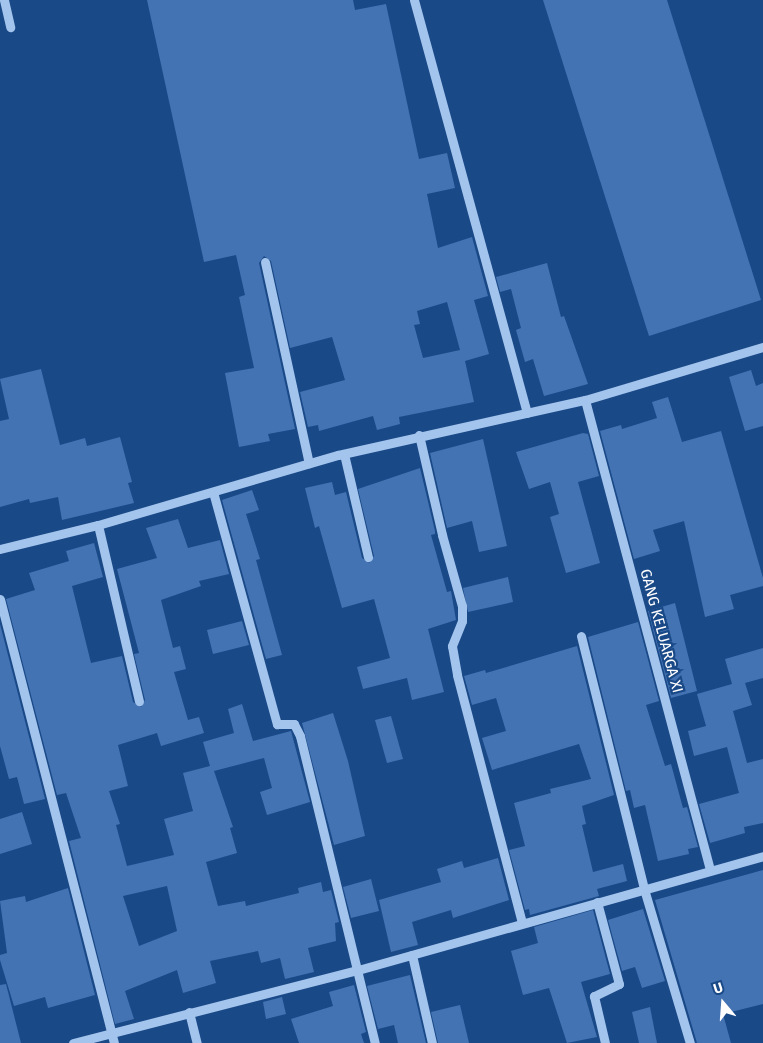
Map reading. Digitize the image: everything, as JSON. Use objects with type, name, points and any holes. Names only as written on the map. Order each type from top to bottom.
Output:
[{"type":"street","points":[[4,0],[10,27]]},
{"type":"street","points":[[414,0],[526,412]]},
{"type":"street","points":[[265,262],[309,463]]},
{"type":"street","points":[[0,549],[98,525],[344,454],[585,400],[763,347]]},
{"type":"street","name":"GANG KELUARGA XI","points":[[585,400],[710,869]]},
{"type":"street","points":[[419,436],[442,535],[462,606],[462,621],[452,646],[457,675],[522,923]]},
{"type":"street","points":[[344,454],[368,557]]},
{"type":"street","points":[[213,492],[277,723],[294,724],[300,736],[375,1043]]},
{"type":"street","points":[[98,525],[139,701]]},
{"type":"street","points":[[0,599],[114,1043]]},
{"type":"street","points":[[581,636],[644,890],[690,1043]]},
{"type":"street","points":[[73,1043],[111,1031],[358,970],[644,890],[710,869],[763,856]]},
{"type":"street","points":[[597,902],[619,984],[594,996],[602,1042]]},
{"type":"street","points":[[412,955],[432,1043]]},
{"type":"street","points":[[189,1012],[197,1043]]},
{"type":"building","points":[[147,0],[353,0],[355,10],[386,4],[419,159],[447,153],[455,188],[427,194],[438,248],[472,237],[488,296],[474,300],[489,354],[465,361],[474,402],[399,417],[400,424],[377,430],[373,416],[319,431],[318,425],[308,427],[300,392],[345,380],[332,337],[290,348],[271,261],[264,256],[259,263],[295,429],[268,434],[270,441],[239,447],[225,373],[254,368],[239,297],[245,295],[236,255],[204,262]],"holes":[[[447,302],[460,350],[423,358],[414,325],[420,324],[417,311]]]},
{"type":"building","points":[[543,0],[667,0],[761,300],[649,336]]},
{"type":"building","points":[[547,263],[561,317],[564,316],[588,384],[544,396],[533,359],[525,362],[516,330],[521,328],[511,289],[500,292],[496,277]]},
{"type":"building","points":[[41,369],[60,445],[85,438],[87,446],[120,437],[132,482],[128,483],[134,503],[62,520],[58,497],[30,503],[29,499],[0,507],[0,421],[9,419],[0,379]]},
{"type":"building","points":[[751,370],[756,386],[763,383],[763,426],[745,431],[729,377]]},
{"type":"building","points":[[668,397],[682,442],[721,431],[763,578],[763,586],[730,595],[734,609],[705,617],[684,521],[653,530],[660,551],[634,559],[600,431],[621,425],[622,429],[657,418],[652,402]]},
{"type":"building","points":[[583,433],[588,434],[599,476],[578,482],[600,563],[566,573],[550,517],[559,514],[550,482],[529,489],[516,452]]},
{"type":"building","points":[[483,439],[507,546],[479,552],[472,521],[447,528],[430,453]]},
{"type":"building","points":[[420,468],[435,531],[435,534],[431,535],[447,592],[451,591],[456,620],[428,629],[444,692],[412,700],[407,678],[363,689],[357,667],[390,658],[374,599],[342,608],[319,526],[315,528],[305,488],[332,482],[335,495],[346,492],[362,558],[369,563],[374,556],[358,489]]},
{"type":"building","points":[[252,490],[259,510],[246,514],[260,559],[256,560],[282,655],[266,659],[222,500]]},
{"type":"building","points":[[178,519],[188,548],[220,540],[229,574],[199,581],[201,586],[161,600],[173,648],[180,646],[186,669],[174,672],[188,720],[199,717],[204,733],[161,746],[157,733],[118,745],[128,786],[109,791],[120,824],[116,825],[127,866],[174,855],[164,819],[193,811],[183,773],[210,766],[203,742],[234,733],[228,709],[242,704],[253,741],[291,731],[310,802],[267,815],[260,792],[272,788],[264,758],[214,771],[233,827],[230,828],[237,853],[206,862],[218,906],[245,901],[246,906],[299,893],[298,888],[321,882],[323,892],[331,890],[339,922],[335,923],[336,941],[308,948],[314,972],[285,979],[280,958],[261,963],[258,951],[210,961],[216,983],[183,993],[177,970],[125,991],[134,1019],[115,1024],[69,841],[81,838],[66,793],[57,795],[6,599],[35,590],[29,573],[69,561],[66,551],[94,543],[103,577],[72,586],[91,663],[122,656],[133,702],[141,707],[145,700],[134,654],[139,653],[117,569],[157,558],[146,528]],"holes":[[[167,886],[177,931],[139,946],[123,896]]]},
{"type":"building","points":[[508,577],[513,602],[468,612],[463,588]]},
{"type":"building","points":[[675,603],[697,691],[671,698],[648,611]]},
{"type":"building","points":[[242,621],[249,645],[213,654],[207,630]]},
{"type":"building","points":[[638,622],[659,701],[646,705],[665,766],[671,764],[683,808],[687,807],[698,847],[688,849],[689,854],[658,861],[645,805],[634,808],[630,790],[626,791],[588,637]]},
{"type":"building","points":[[0,624],[45,799],[24,804],[17,777],[9,779],[0,746]]},
{"type":"building","points":[[577,646],[614,795],[582,806],[586,824],[582,825],[593,872],[623,864],[627,881],[597,889],[599,896],[530,915],[529,909],[525,910],[509,850],[525,846],[514,803],[551,793],[550,789],[591,779],[579,744],[492,770],[482,738],[506,731],[496,698],[472,705],[464,676],[485,670],[486,673]]},
{"type":"building","points":[[763,648],[763,678],[745,683],[752,705],[733,711],[747,763],[763,759],[763,823],[744,827],[745,833],[710,843],[699,804],[739,793],[727,747],[694,756],[688,731],[706,726],[697,694],[732,684],[725,659]]},
{"type":"building","points":[[333,713],[348,761],[365,836],[334,845],[302,723]]},
{"type":"building","points":[[391,716],[403,759],[387,763],[375,720]]},
{"type":"building","points":[[22,812],[32,844],[0,854],[0,819]]},
{"type":"building","points":[[498,858],[509,900],[453,918],[451,910],[412,922],[418,945],[391,952],[379,900],[441,882],[437,869],[462,861],[464,868]]},
{"type":"building","points":[[763,870],[763,1004],[723,1014],[731,1043],[697,1043],[655,900]]},
{"type":"building","points":[[371,879],[379,911],[351,918],[343,887]]},
{"type":"building","points":[[68,888],[95,995],[48,1008],[45,997],[14,1006],[0,960],[0,955],[7,953],[0,901],[25,896],[26,902]]},
{"type":"building","points":[[643,909],[665,981],[642,988],[635,967],[622,971],[608,920]]},
{"type":"building","points":[[593,910],[610,974],[581,982],[597,1037],[567,1043],[549,988],[523,995],[511,951],[538,943],[534,927]]},
{"type":"building","points":[[410,975],[426,1043],[398,1043],[394,1025],[378,1029],[367,986]]},
{"type":"building","points":[[6,984],[21,1043],[0,1043],[0,985]]},
{"type":"building","points":[[354,985],[366,1032],[361,1034],[364,1043],[299,1043],[291,1019],[333,1006],[329,992]]},
{"type":"building","points":[[282,997],[286,1014],[266,1019],[263,1002]]},
{"type":"building","points":[[460,1005],[469,1043],[438,1043],[431,1012]]},
{"type":"building","points":[[650,1007],[657,1043],[639,1043],[632,1012]]}]
